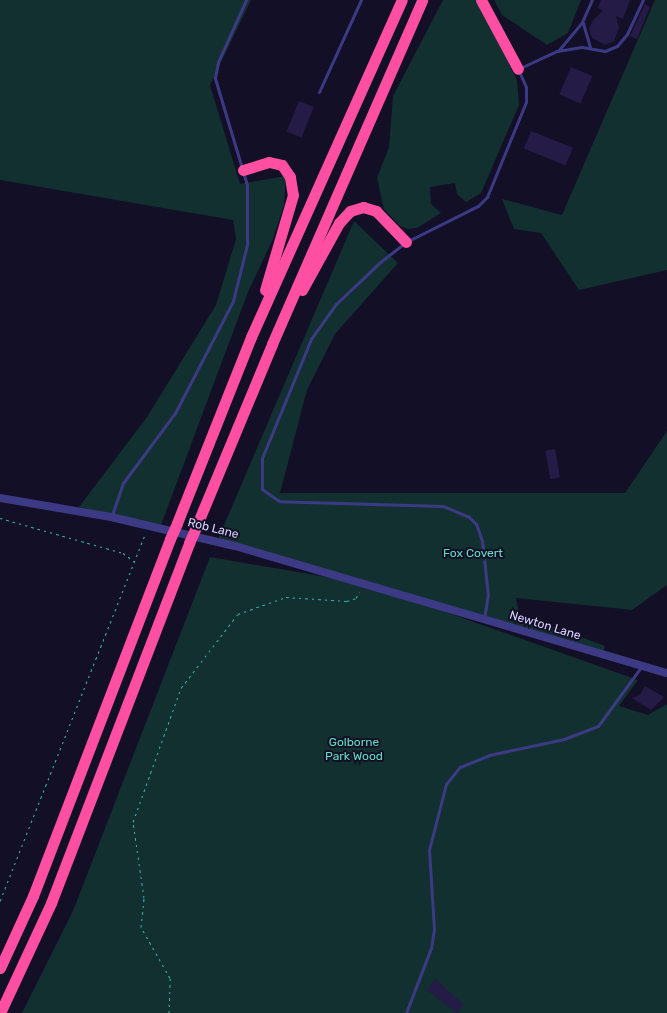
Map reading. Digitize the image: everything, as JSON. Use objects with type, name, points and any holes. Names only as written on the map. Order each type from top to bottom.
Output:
[{"type":"highway","points":[[0,968],[33,896],[170,539],[251,337],[402,0]]},
{"type":"highway","points":[[0,1013],[50,903],[189,543],[272,344],[422,0]]},
{"type":"highway","points":[[481,0],[518,69]]},
{"type":"highway","points":[[243,170],[269,162],[282,165],[290,177],[293,195],[251,337]]},
{"type":"highway","points":[[272,344],[339,223],[350,211],[362,207],[376,211],[406,242]]},
{"type":"street","name":"Rob Lane","points":[[0,498],[149,525],[364,583],[417,600]]},
{"type":"street","name":"Newton Lane","points":[[417,600],[667,673]]},
{"type":"lane","points":[[111,517],[123,483],[175,413],[232,301],[250,225],[248,194],[243,170],[215,78],[218,62],[246,0]]},
{"type":"lane","points":[[319,92],[361,0]]},
{"type":"lane","points":[[557,51],[582,22],[592,0]]},
{"type":"lane","points":[[484,619],[488,595],[482,541],[476,524],[469,517],[443,506],[279,501],[266,495],[260,479],[262,458],[315,333],[353,286],[406,242],[478,206],[487,197],[526,102],[526,87],[518,69],[557,51],[590,48],[605,51],[622,42],[643,0]]},
{"type":"lane","points":[[582,22],[585,39],[590,48]]},
{"type":"lane","points":[[406,1013],[431,948],[434,929],[429,850],[446,784],[460,767],[489,755],[564,739],[598,726],[642,667]]},
{"type":"path","points":[[0,518],[123,553],[134,562]]},
{"type":"path","points":[[0,901],[149,525]]},
{"type":"path","points":[[169,1013],[170,978],[141,927],[144,898],[133,822],[182,688],[238,614],[286,597],[347,601],[356,598],[364,583]]},
{"type":"green space","points":[[0,0],[251,0],[210,85],[240,184],[286,176],[284,205],[273,239],[248,292],[161,525],[79,507],[147,417],[216,305],[236,239],[233,220],[0,180]]},
{"type":"green space","points":[[443,0],[476,0],[517,80],[519,105],[481,193],[466,202],[457,194],[455,183],[430,187],[431,204],[441,213],[417,228],[408,229],[400,226],[384,209],[377,178],[389,147],[393,96]]},
{"type":"green space","points":[[494,0],[581,0],[568,33],[547,45],[502,15]]},
{"type":"green space","points":[[655,0],[667,0],[667,270],[579,290],[541,233],[514,229],[502,199],[562,215]]},
{"type":"green space","points":[[354,221],[398,263],[335,334],[307,390],[280,493],[625,493],[667,431],[667,585],[632,610],[516,598],[519,614],[605,646],[603,654],[383,590],[638,680],[619,706],[648,715],[667,704],[667,1013],[22,1013],[73,911],[210,557],[356,582],[216,544]]},
{"type":"building","points":[[601,0],[630,0],[623,19],[616,16],[619,28],[614,41],[605,45],[592,38],[589,29],[593,20],[603,11],[598,8]]},
{"type":"building","points":[[645,4],[650,7],[637,39],[630,36]]},
{"type":"building","points":[[571,67],[592,76],[580,104],[559,95]]},
{"type":"building","points":[[299,101],[314,107],[301,138],[287,132]]},
{"type":"building","points":[[531,131],[573,148],[566,165],[524,149]]},
{"type":"building","points":[[555,449],[560,478],[550,479],[545,451]]},
{"type":"building","points":[[645,686],[664,697],[651,710],[632,698],[640,695]]},
{"type":"building","points":[[435,979],[464,1005],[457,1013],[427,990]]},
{"type":"park label","name":"Fox Covert","points":[[473,554]]},
{"type":"park label","name":"Golborne Park Wood","points":[[354,750]]}]
